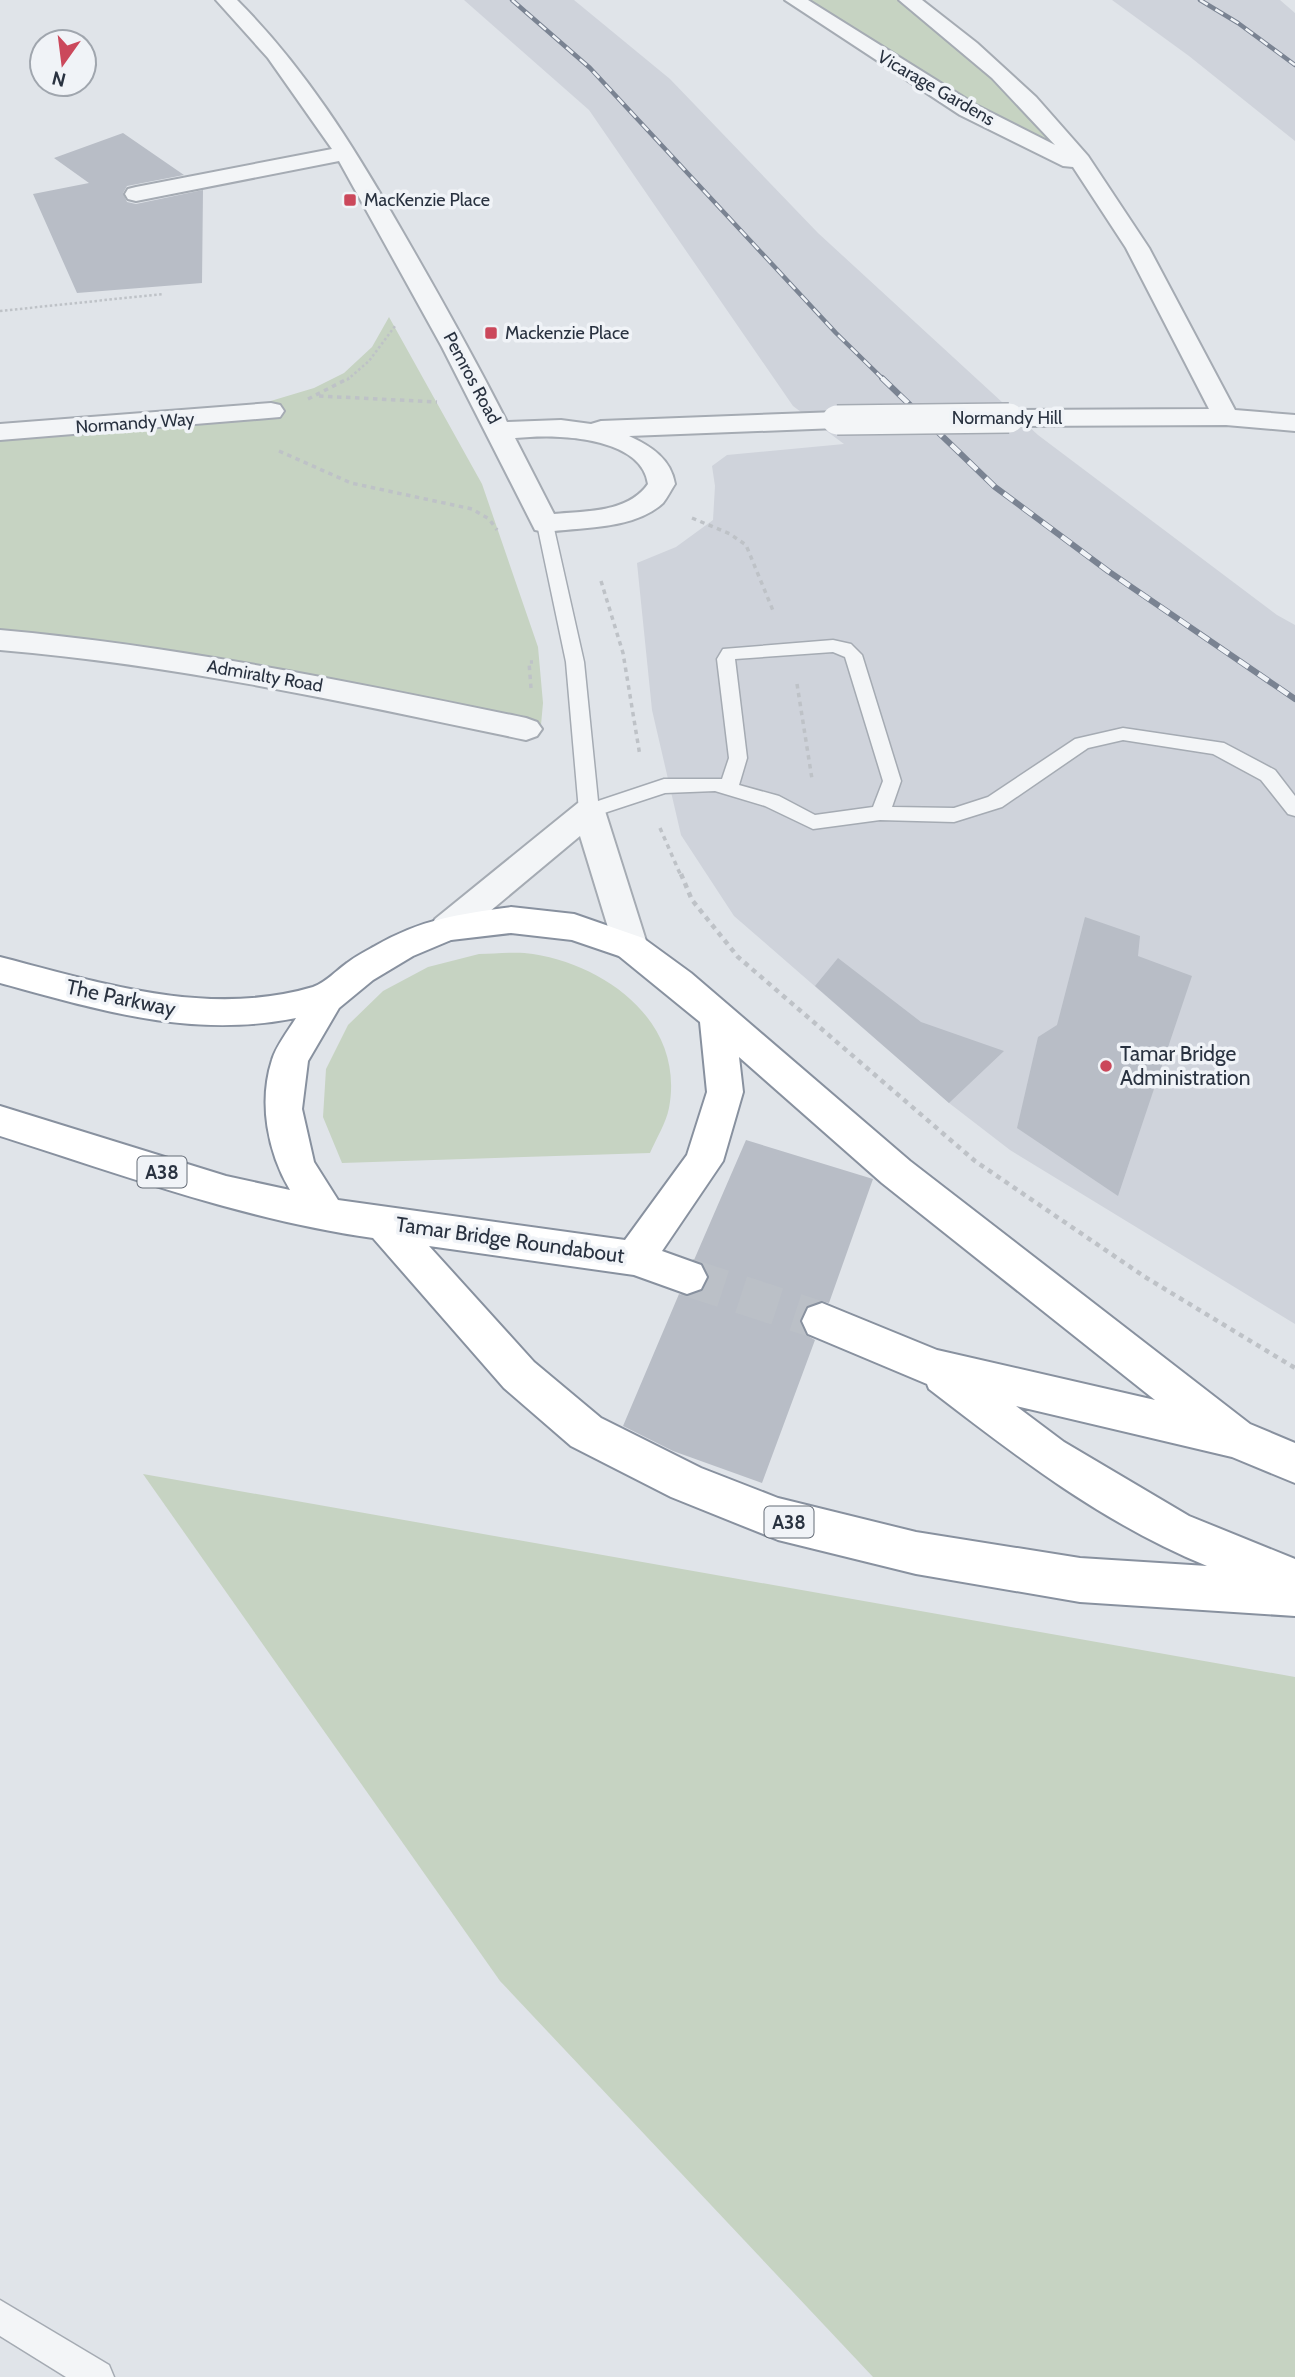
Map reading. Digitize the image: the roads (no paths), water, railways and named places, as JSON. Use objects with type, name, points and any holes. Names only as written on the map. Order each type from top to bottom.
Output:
[{"type":"highway","points":[[326,1215],[296,1166],[283,1109],[290,1060],[326,998],[361,971],[401,947],[447,928],[511,920],[573,926],[631,947],[679,983],[896,1172],[1235,1438]]},
{"type":"highway","name":"The Parkway","points":[[0,970],[168,1011],[222,1014],[326,998]]},
{"type":"highway","name":"Tamar Bridge Roundabout","points":[[326,1215],[634,1258],[704,1161],[725,1093],[717,1017]]},
{"type":"highway","name":"A38","points":[[0,1121],[226,1192],[326,1215]]},
{"type":"highway","name":"A38","points":[[385,1224],[519,1375],[586,1432],[685,1483],[778,1519],[916,1553],[1080,1580],[1295,1594]]},
{"type":"highway","points":[[634,1258],[687,1277]]},
{"type":"highway","points":[[822,1321],[934,1368],[1235,1438],[1295,1463]]},
{"type":"highway","points":[[934,1368],[1049,1456],[1173,1531],[1295,1581]]},
{"type":"street","name":"Pemros Road","points":[[226,0],[255,27],[346,153],[499,430],[545,524]]},
{"type":"street","name":"Vicarage Gardens","points":[[795,0],[968,110],[1083,166]]},
{"type":"street","name":"Vicarage Gardens","points":[[909,0],[946,26],[956,61],[1032,105],[1083,166],[1124,223],[1226,418]]},
{"type":"street","points":[[897,67],[956,61]]},
{"type":"street","points":[[136,194],[346,153]]},
{"type":"street","name":"Normandy Way","points":[[0,432],[271,411]]},
{"type":"street","name":"Normandy Hill","points":[[499,430],[1009,418],[1226,418],[1295,423]]},
{"type":"street","name":"Normandy Hill","points":[[658,464],[719,426]]},
{"type":"street","points":[[545,524],[630,510],[656,494],[662,481],[658,464],[637,449],[581,430]]},
{"type":"street","name":"Admiralty Road","points":[[0,640],[151,655],[312,684],[430,695],[526,729]]},
{"type":"street","name":"Pemros Road","points":[[589,810],[631,947]]},
{"type":"street","points":[[447,928],[589,810]]},
{"type":"lane","name":"Pemros Road","points":[[545,524],[575,662],[589,810]]},
{"type":"lane","points":[[729,788],[738,758],[726,659],[729,653],[833,646],[845,648],[853,655],[892,781],[880,813]]},
{"type":"lane","points":[[589,810],[664,786],[715,784],[772,801],[813,822],[880,813],[954,815],[995,802],[1082,743],[1123,734],[1217,748],[1268,775],[1295,809]]},
{"type":"lane","points":[[0,2317],[97,2377]]},
{"type":"tunnel","points":[[687,1277],[822,1321]]},
{"type":"railway","points":[[512,0],[590,68],[836,333],[884,380]]},
{"type":"railway","points":[[1200,0],[1238,23],[1295,65]]},
{"type":"railway","points":[[882,378],[995,487],[1108,571],[1295,699]]},
{"type":"place","name":"MacKenzie Place","points":[[350,200]]},
{"type":"place","name":"Mackenzie Place","points":[[491,333]]},
{"type":"place","name":"Tamar Bridge Administration","points":[[1106,1066]]}]
